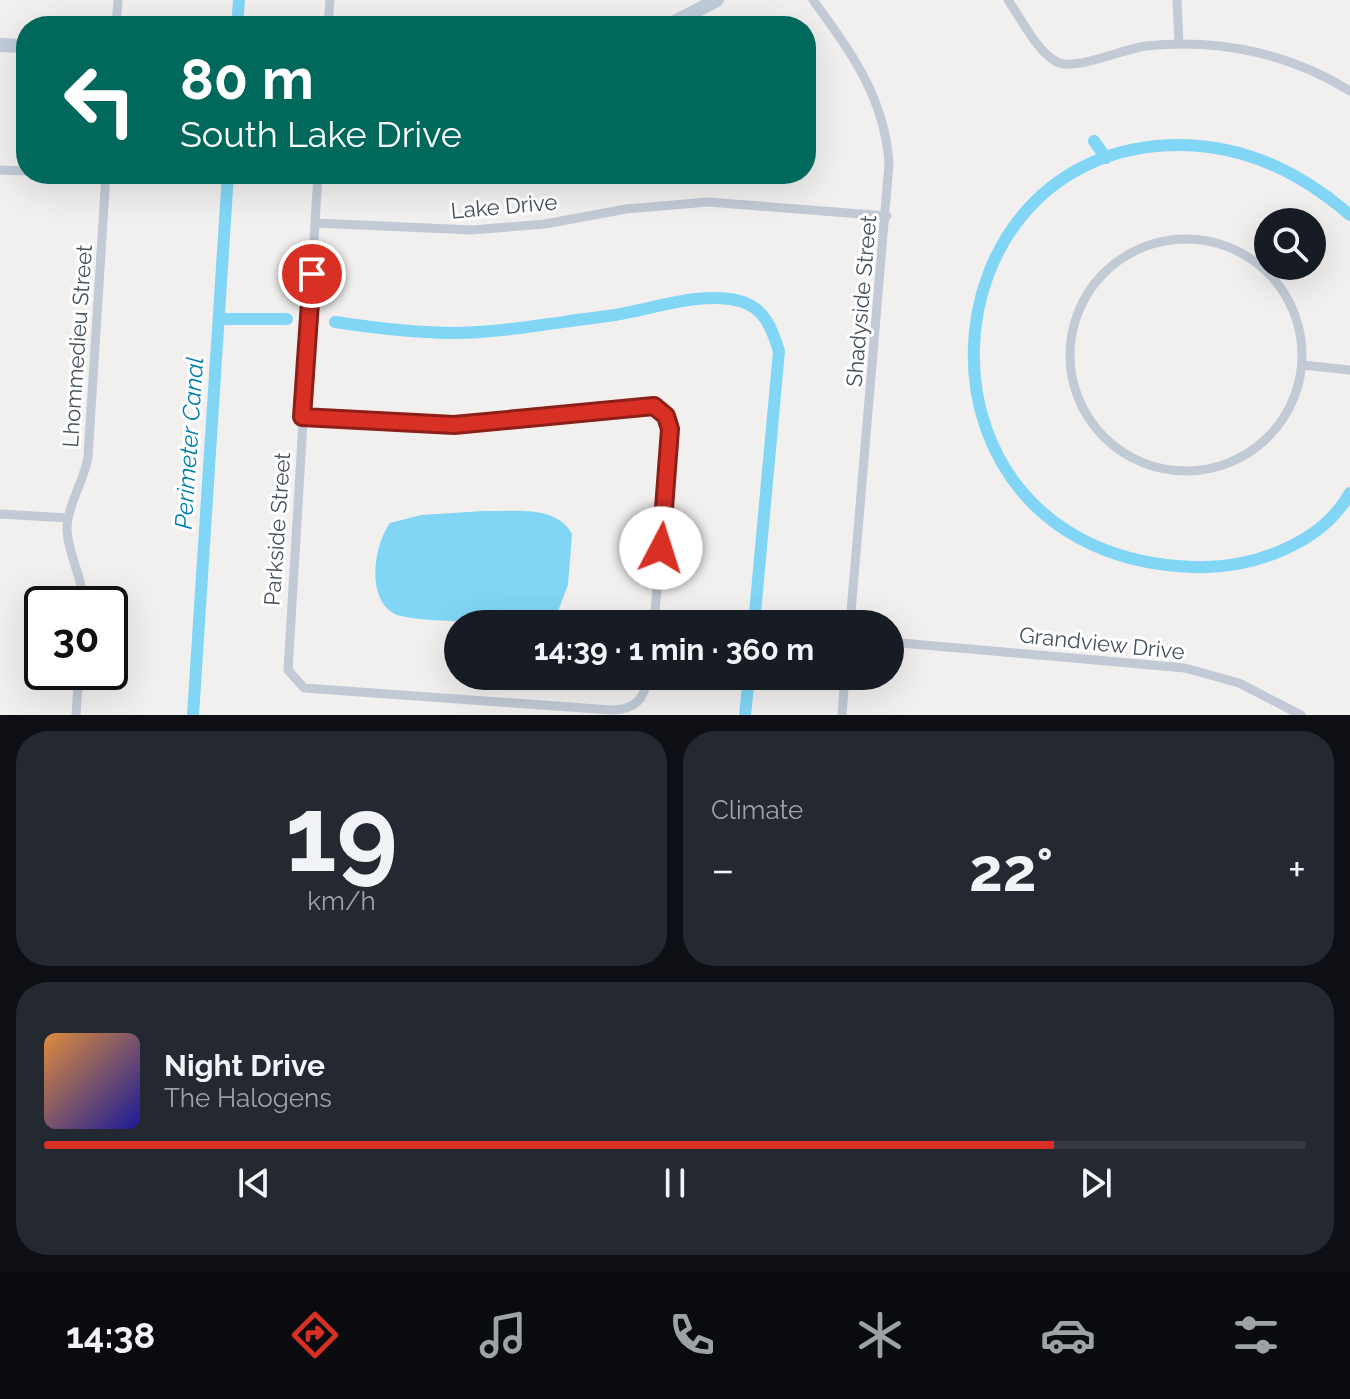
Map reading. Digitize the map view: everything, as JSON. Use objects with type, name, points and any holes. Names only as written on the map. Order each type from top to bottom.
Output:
[{"type":"street","points":[[686,16],[717,0]]},
{"type":"street","name":"Shadyside Street","points":[[813,0],[853,56],[881,111],[888,153],[887,216],[851,610]]},
{"type":"street","points":[[1008,0],[1046,53],[1058,63],[1075,65],[1122,50],[1179,44],[1259,52],[1307,68],[1350,91]]},
{"type":"street","points":[[1177,0],[1179,44]]},
{"type":"street","name":"Lhommedieu Street","points":[[68,518],[81,489],[88,457],[105,184]]},
{"type":"street","name":"Parkside Street","points":[[317,184],[288,670],[304,688],[625,710],[638,704],[646,690]]},
{"type":"street","name":"Lake Drive","points":[[315,223],[472,230],[545,224],[626,209],[708,202],[887,216]]},
{"type":"street","points":[[1190,239],[1232,248],[1250,258],[1273,278],[1293,311],[1302,365],[1300,381],[1287,412],[1270,436],[1252,451],[1207,470],[1172,471],[1137,461],[1099,433],[1078,398],[1070,350],[1077,313],[1087,294],[1114,263],[1151,244],[1190,239]]},
{"type":"street","points":[[1302,365],[1350,370]]},
{"type":"street","points":[[302,417],[454,425],[654,406],[666,416],[670,429],[655,610]]},
{"type":"street","points":[[0,514],[68,518],[67,533],[82,586]]},
{"type":"street","name":"Grandview Drive","points":[[904,643],[1185,668],[1239,683],[1301,715]]},
{"type":"street","points":[[76,715],[78,690]]},
{"type":"street","points":[[842,715],[844,690]]},
{"type":"water","points":[[520,511],[545,514],[565,524],[572,534],[568,585],[558,610],[444,610],[444,621],[393,613],[384,605],[376,583],[380,544],[390,523],[421,515]]},
{"type":"waterway","name":"Perimeter Canal","points":[[238,16],[239,0]]},
{"type":"waterway","points":[[1094,141],[1106,158]]},
{"type":"waterway","points":[[1350,215],[1292,175],[1228,150],[1181,145],[1093,162],[1028,209],[988,275],[974,352],[986,429],[1026,497],[1095,546],[1194,567],[1238,564],[1303,540],[1321,527],[1350,493]]},
{"type":"waterway","name":"Perimeter Canal","points":[[193,715],[227,184]]},
{"type":"waterway","points":[[335,322],[395,330],[456,333],[608,316],[708,298],[749,304],[770,327],[779,351],[755,610]]},
{"type":"waterway","points":[[219,319],[287,319]]},
{"type":"waterway","points":[[745,715],[748,690]]},
{"type":"route","points":[[312,274],[302,417],[418,425],[489,424],[654,406],[666,416],[670,429],[661,548]]}]
